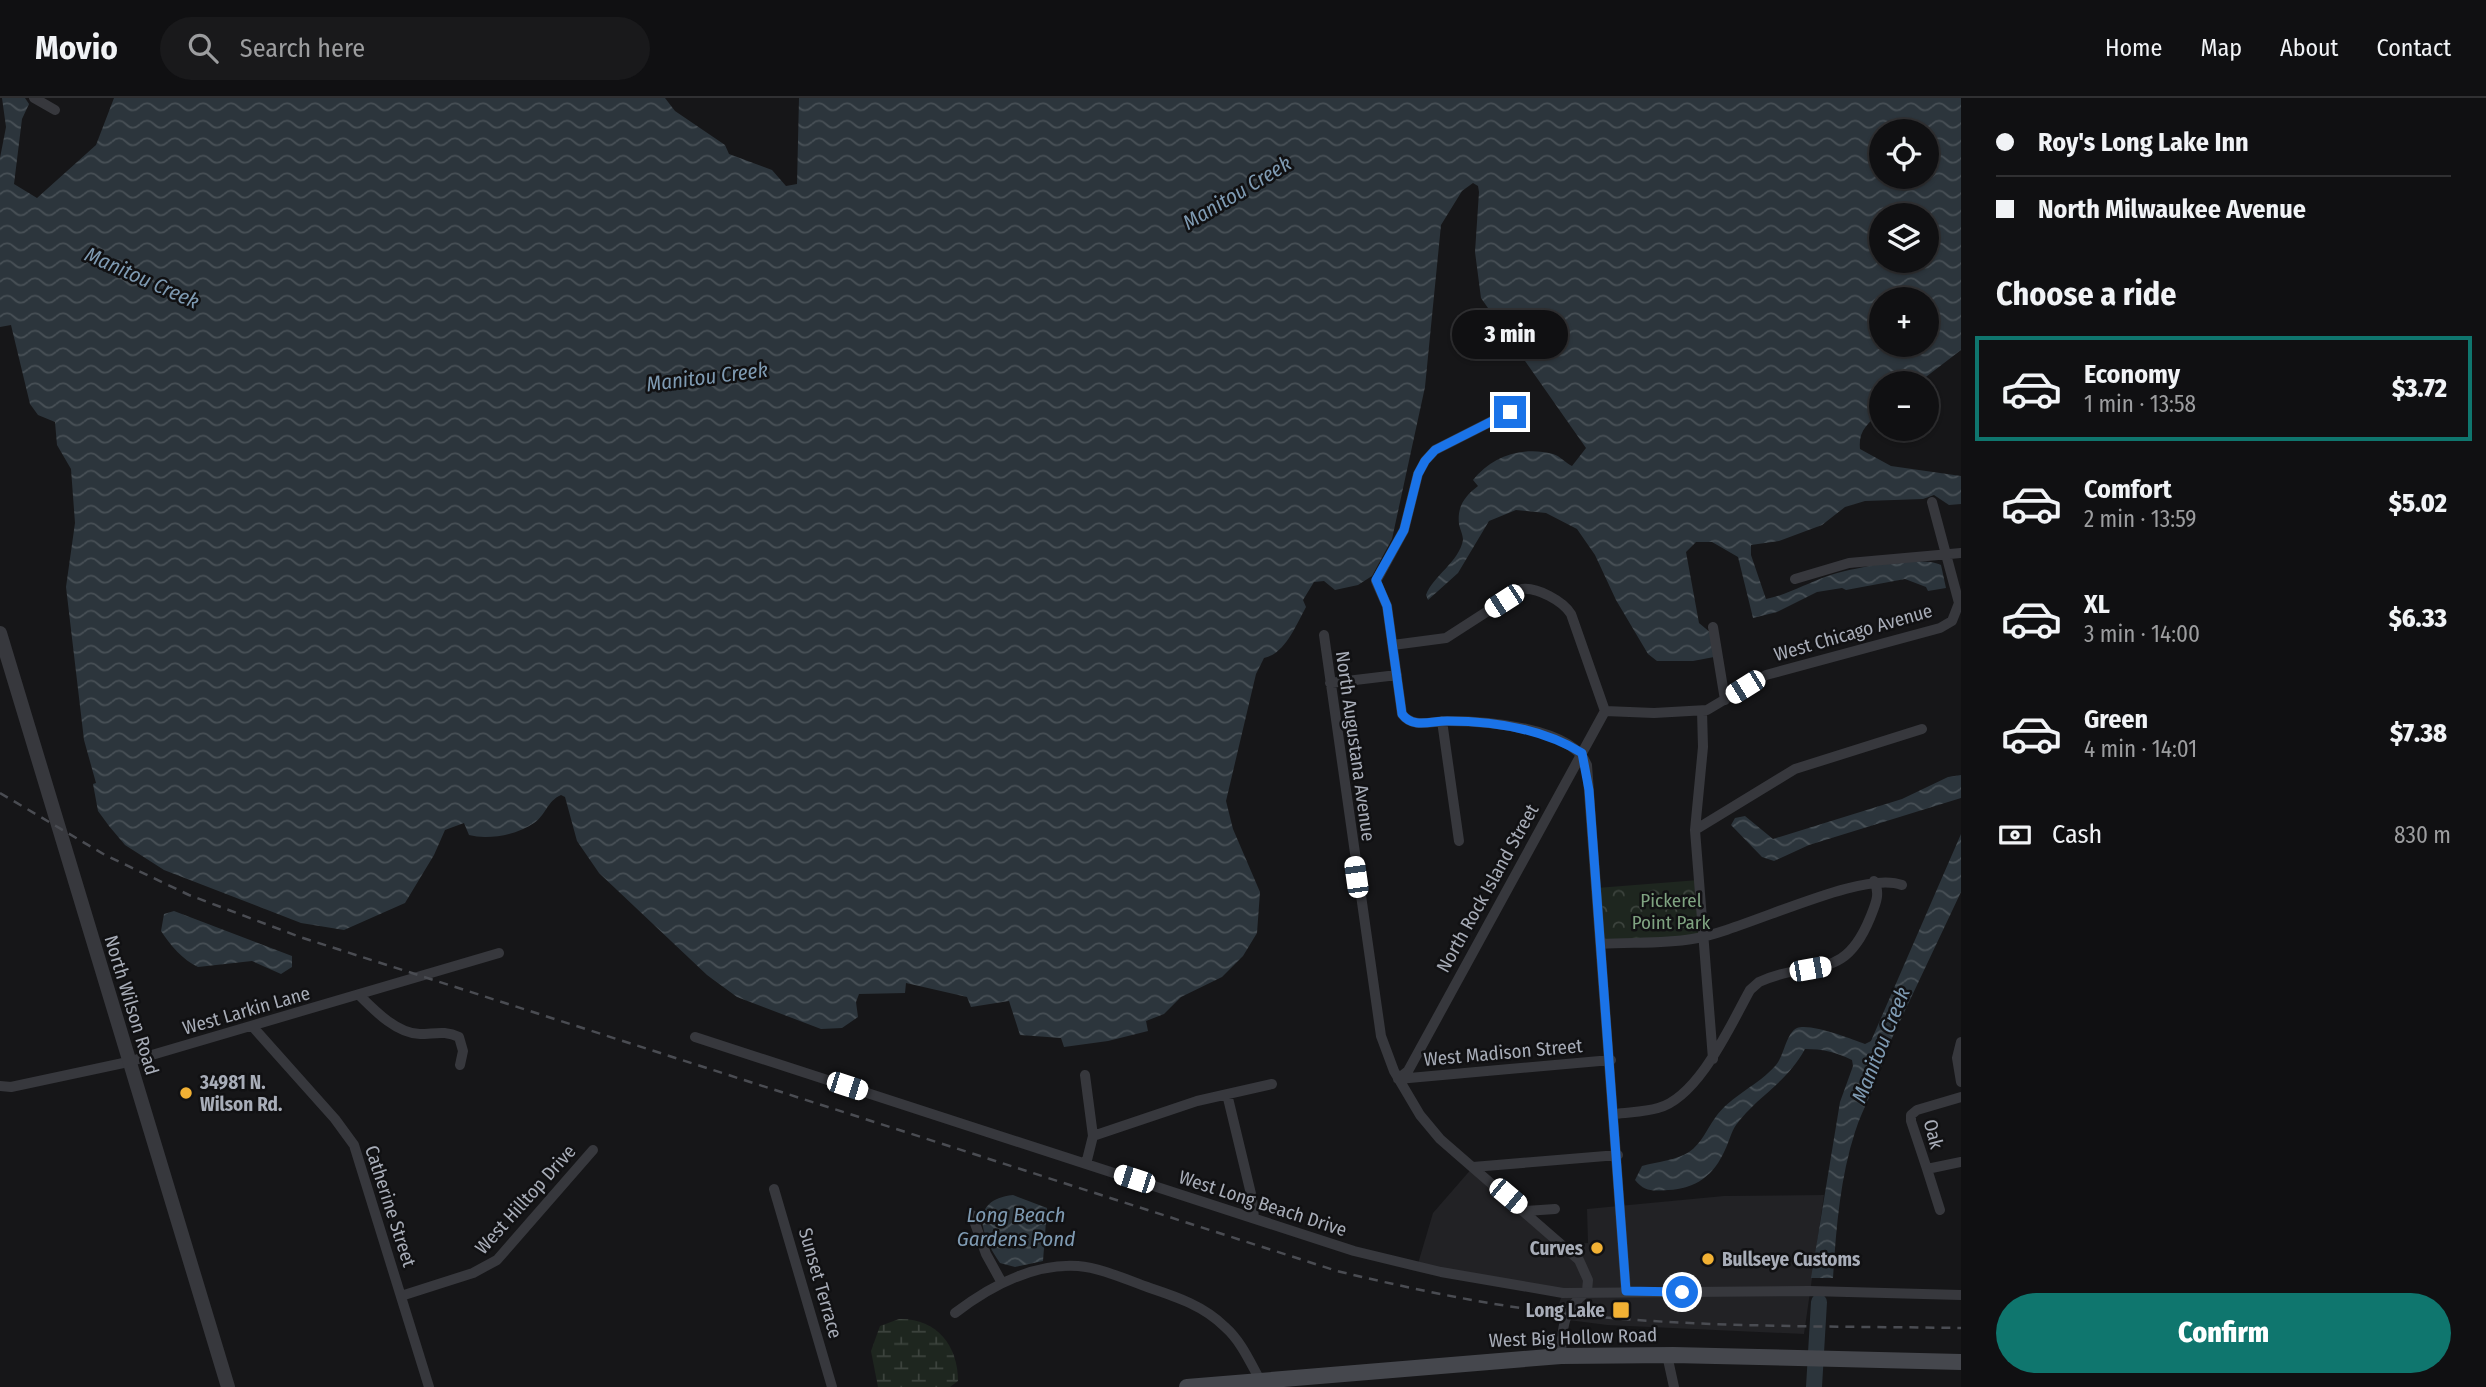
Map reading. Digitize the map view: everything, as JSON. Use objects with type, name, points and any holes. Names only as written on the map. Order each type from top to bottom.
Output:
[{"type":"main road","name":"West Big Hollow Road","points":[[1187,1387],[1561,1356],[1667,1355],[1961,1362]]},
{"type":"street","points":[[34,98],[55,110]]},
{"type":"street","points":[[1510,412],[1435,450],[1421,467],[1404,530],[1376,580],[1387,606],[1402,714],[1406,720],[1521,727],[1582,753],[1587,765],[1611,1059],[1626,1291]]},
{"type":"street","points":[[1932,502],[1947,556]]},
{"type":"street","points":[[1795,579],[1849,563],[1961,554]]},
{"type":"street","name":"West Chicago Avenue","points":[[1605,711],[1702,711],[1766,675],[1940,628],[1952,621],[1959,603],[1947,556]]},
{"type":"street","points":[[1393,645],[1446,638],[1522,589],[1534,589],[1567,608],[1572,614],[1605,711]]},
{"type":"street","points":[[1713,627],[1725,700]]},
{"type":"street","name":"North Wilson Road","points":[[0,633],[228,1387]]},
{"type":"street","name":"North Augustana Avenue","points":[[1324,635],[1375,1004],[1381,1036],[1398,1079],[1420,1115],[1440,1139],[1526,1211],[1579,1260],[1588,1280],[1587,1291]]},
{"type":"street","points":[[1330,683],[1397,675]]},
{"type":"street","name":"North Rock Island Street","points":[[1398,1079],[1408,1070],[1605,711]]},
{"type":"street","points":[[1702,711],[1703,747],[1695,830],[1713,1059]]},
{"type":"street","points":[[1442,721],[1459,841]]},
{"type":"street","points":[[1695,830],[1796,769],[1922,729]]},
{"type":"street","points":[[1601,944],[1703,936],[1778,914],[1851,886],[1890,880],[1902,885]]},
{"type":"street","points":[[1615,1114],[1669,1104],[1713,1059],[1750,990],[1759,982],[1841,961],[1853,951],[1876,903],[1878,892],[1874,881]]},
{"type":"street","name":"West Larkin Lane","points":[[0,1086],[11,1087],[128,1062],[499,953]]},
{"type":"street","points":[[359,995],[404,1032],[446,1032],[459,1037],[463,1051],[460,1065]]},
{"type":"street","name":"Catherine Street","points":[[253,1027],[335,1119],[354,1145],[429,1387]]},
{"type":"street","name":"West Long Beach Drive","points":[[695,1037],[1392,1261],[1563,1293],[1626,1291],[1961,1295]]},
{"type":"street","points":[[1961,1042],[1957,1058],[1961,1082]]},
{"type":"street","name":"West Madison Street","points":[[1398,1079],[1611,1059]]},
{"type":"street","points":[[1085,1075],[1093,1136],[1086,1164]]},
{"type":"street","points":[[1093,1136],[1142,1118],[1272,1084]]},
{"type":"street","points":[[1227,1094],[1252,1198],[1254,1218]]},
{"type":"street","name":"Oak","points":[[1961,1097],[1912,1115],[1911,1121],[1927,1169],[1961,1161]]},
{"type":"street","name":"West Hilltop Drive","points":[[401,1296],[473,1273],[497,1260],[593,1150]]},
{"type":"street","points":[[1473,1167],[1618,1155]]},
{"type":"street","points":[[1927,1169],[1940,1210]]},
{"type":"street","name":"Sunset Terrace","points":[[774,1189],[832,1387]]},
{"type":"street","points":[[1526,1211],[1555,1209]]},
{"type":"street","points":[[972,1215],[986,1254],[1002,1283]]},
{"type":"street","points":[[956,1313],[982,1293],[1002,1283],[1059,1267],[1078,1266],[1194,1304],[1225,1326],[1237,1340],[1260,1380]]},
{"type":"street","points":[[1561,1356],[1563,1321],[1569,1308],[1587,1291]]},
{"type":"street","points":[[1667,1355],[1674,1387]]},
{"type":"shaded area","points":[[1473,1167],[1563,1245],[1588,1243],[1587,1209],[1724,1196],[1824,1195],[1804,1334],[1607,1325],[1553,1318],[1563,1293],[1417,1267],[1433,1213]]},
{"type":"green space","name":"Pickerel Point Park","points":[[1699,880],[1704,936],[1601,944],[1597,888]]},
{"type":"green space","points":[[899,1319],[924,1323],[942,1336],[954,1356],[958,1381],[950,1387],[878,1387],[871,1351],[880,1326]]},
{"type":"water","points":[[2,98],[25,98],[29,104],[22,119],[14,184],[37,198],[96,145],[114,98],[665,98],[675,111],[725,145],[729,154],[772,170],[786,186],[797,184],[799,98],[1961,98],[1961,350],[1934,371],[1869,371],[1869,423],[1861,437],[1860,449],[1891,466],[1961,476],[1961,504],[1949,505],[1934,495],[1923,499],[1865,501],[1845,507],[1822,525],[1779,541],[1751,545],[1751,555],[1766,599],[1839,573],[1868,566],[1917,561],[1941,565],[1946,588],[1928,591],[1926,587],[1905,579],[1846,590],[1842,588],[1817,592],[1777,612],[1753,618],[1738,557],[1712,542],[1696,542],[1686,552],[1699,623],[1711,633],[1714,657],[1693,661],[1657,661],[1648,654],[1616,600],[1595,555],[1577,529],[1546,513],[1516,510],[1489,521],[1458,573],[1428,600],[1426,595],[1429,588],[1461,548],[1463,540],[1459,512],[1466,498],[1478,486],[1473,480],[1481,472],[1499,459],[1531,451],[1553,454],[1572,466],[1586,448],[1481,298],[1475,252],[1479,192],[1478,186],[1473,183],[1462,191],[1441,225],[1425,387],[1392,539],[1372,576],[1358,585],[1335,590],[1324,581],[1314,582],[1303,600],[1306,607],[1289,638],[1278,651],[1264,658],[1256,674],[1226,801],[1233,829],[1260,892],[1257,933],[1243,956],[1222,977],[1181,997],[1164,1014],[1146,1021],[1148,1031],[1108,1041],[1064,1047],[1061,1038],[1020,1035],[1009,1001],[971,1007],[967,997],[906,983],[905,993],[859,994],[856,1002],[858,1017],[842,1028],[821,1029],[737,997],[707,975],[599,873],[577,841],[565,797],[561,795],[534,823],[511,833],[493,837],[469,835],[464,823],[445,830],[434,855],[405,903],[344,930],[301,923],[164,870],[125,845],[98,811],[93,784],[96,783],[84,740],[66,587],[75,523],[71,469],[57,445],[55,422],[38,415],[30,404],[11,325],[0,327],[0,158],[6,127]]},
{"type":"water","points":[[1961,775],[1961,798],[1809,845],[1774,861],[1762,857],[1731,825],[1735,818],[1745,816],[1773,839],[1902,799],[1948,777]]},
{"type":"water","points":[[1961,834],[1961,892],[1884,1055],[1858,1122],[1840,1204],[1833,1278],[1811,1278],[1840,1102],[1853,1066],[1852,1060],[1829,1051],[1805,1049],[1789,1072],[1736,1125],[1721,1159],[1703,1179],[1678,1189],[1658,1191],[1642,1187],[1635,1180],[1642,1166],[1679,1157],[1693,1149],[1721,1110],[1776,1065],[1790,1035],[1797,1028],[1821,1030],[1865,1044],[1871,1041]]},
{"type":"water","points":[[174,911],[292,956],[292,967],[281,974],[252,961],[198,967],[177,952],[161,931],[164,914]]},
{"type":"water","name":"Long Beach Gardens Pond","points":[[1013,1195],[1047,1208],[1043,1261],[1015,1267],[1000,1263],[988,1242],[982,1221],[984,1212],[989,1204],[999,1198]]},
{"type":"waterway","name":"Manitou Creek","points":[[1814,1387],[1819,1302]]},
{"type":"railway","points":[[0,793],[105,855],[189,895],[300,937],[1337,1271],[1456,1297],[1578,1315],[1722,1324],[1961,1328]]},
{"type":"place","name":"34981 N. Wilson Rd.","points":[[186,1093]]},
{"type":"place","name":"Curves","points":[[1597,1248]]},
{"type":"place","name":"Bullseye Customs","points":[[1708,1259]]},
{"type":"place","name":"Long Lake","points":[[1621,1310]]},
{"type":"route","points":[[1510,412],[1435,450],[1425,461],[1418,474],[1404,530],[1376,580],[1377,588],[1387,606],[1402,714],[1406,720],[1414,723],[1448,721],[1521,727],[1568,744],[1582,753],[1587,765],[1622,1204],[1626,1291],[1682,1292]]}]
